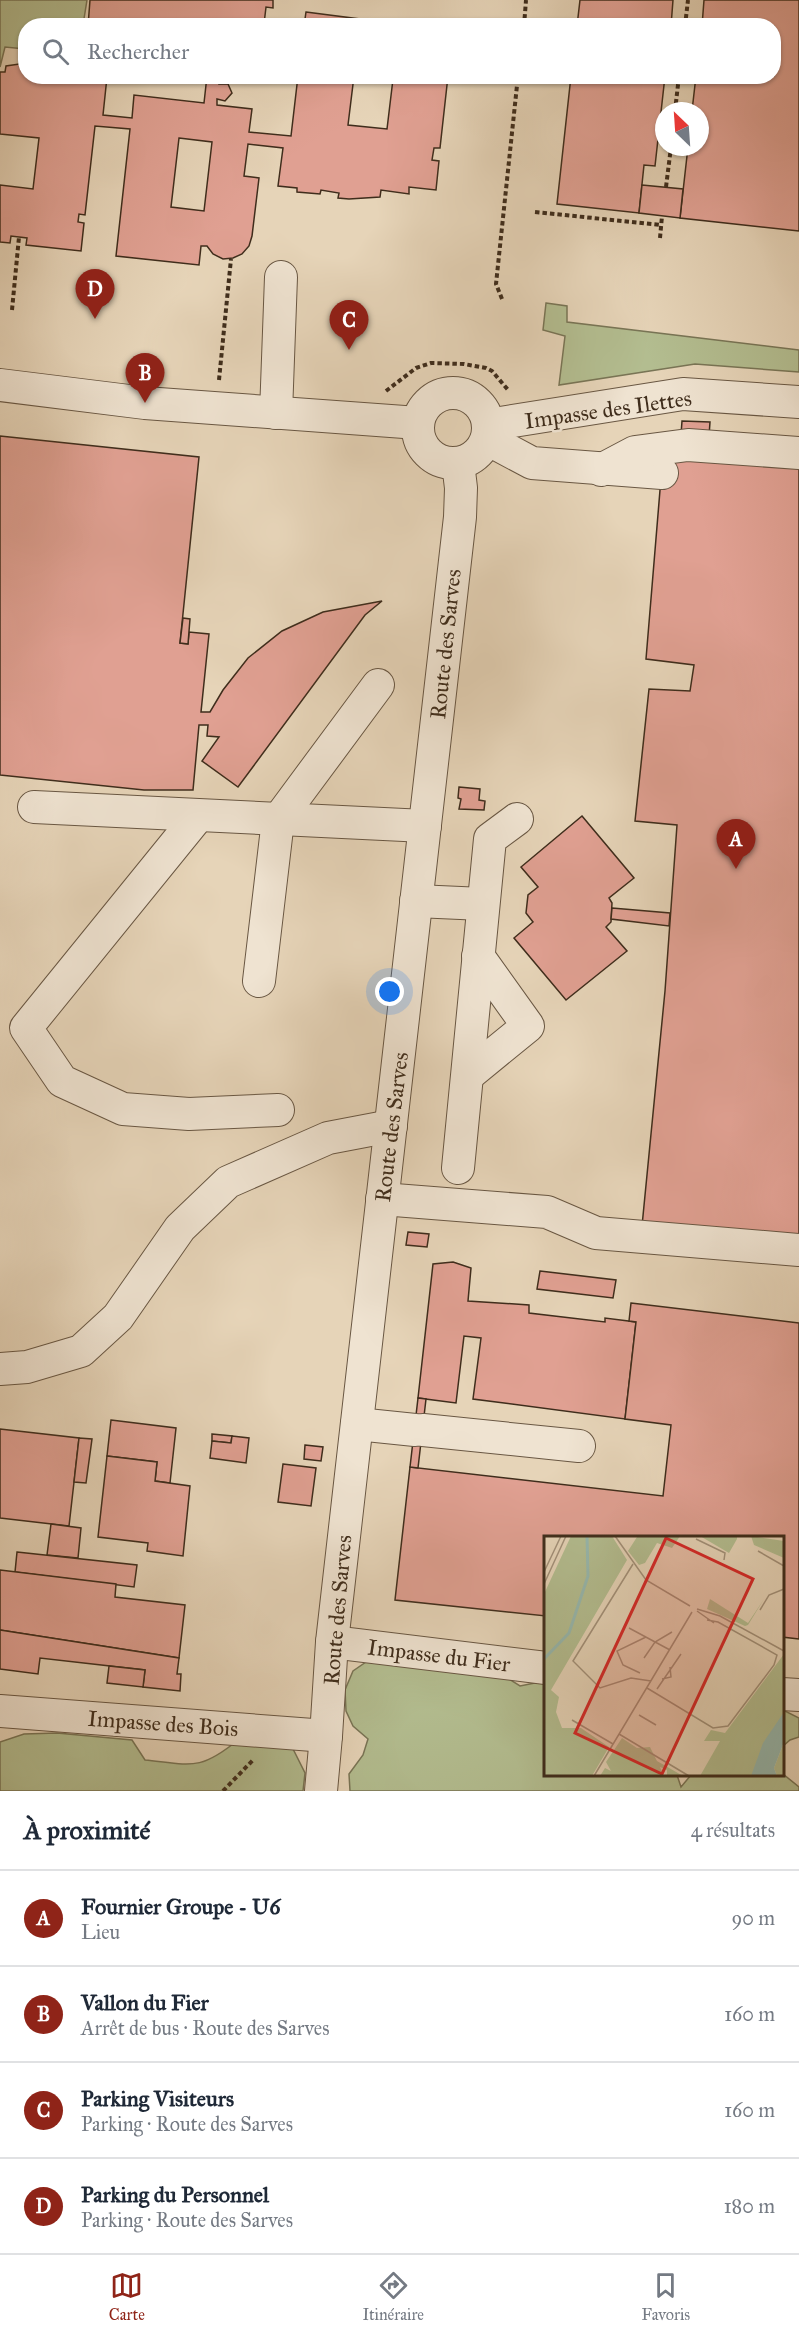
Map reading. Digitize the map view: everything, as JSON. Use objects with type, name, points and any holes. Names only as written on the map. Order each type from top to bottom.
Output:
[{"type":"street","points":[[276,413],[280,277]]},
{"type":"street","points":[[0,385],[145,403],[418,423]]},
{"type":"street","points":[[456,392],[477,402],[486,416],[487,432],[478,453],[458,463],[442,462],[428,454],[419,439],[418,423],[421,411],[433,398],[456,392]]},
{"type":"street","name":"Impasse des Ilettes","points":[[487,432],[534,419],[683,394],[799,402]]},
{"type":"street","points":[[487,432],[532,463],[662,473]]},
{"type":"street","points":[[601,470],[636,452],[688,445],[799,453]]},
{"type":"street","name":"Route des Sarves","points":[[321,1791],[327,1736],[332,1642],[460,517],[461,489],[458,463]]},
{"type":"street","points":[[259,981],[278,820],[378,685]]},
{"type":"street","points":[[34,807],[425,826]]},
{"type":"street","points":[[198,816],[26,1028],[62,1080],[123,1109],[189,1114],[278,1110]]},
{"type":"street","points":[[458,1168],[490,839],[517,819]]},
{"type":"street","points":[[416,901],[483,904]]},
{"type":"street","points":[[468,1076],[528,1026],[478,956]]},
{"type":"street","points":[[0,1369],[27,1367],[81,1351],[118,1317],[180,1228],[228,1182],[328,1138],[391,1126]]},
{"type":"street","points":[[382,1199],[547,1212],[596,1233],[799,1250]]},
{"type":"street","points":[[357,1424],[579,1446]]},
{"type":"street","name":"Impasse du Fier","points":[[332,1642],[544,1668]]},
{"type":"street","points":[[784,1694],[799,1695]]},
{"type":"street","name":"Impasse des Bois","points":[[0,1711],[327,1736]]},
{"type":"path","points":[[525,18],[526,0]]},
{"type":"path","points":[[686,18],[688,0]]},
{"type":"path","points":[[502,299],[496,284],[517,84]]},
{"type":"path","points":[[676,102],[678,84]]},
{"type":"path","points":[[666,188],[670,156]]},
{"type":"path","points":[[535,212],[662,225]]},
{"type":"path","points":[[660,238],[663,216]]},
{"type":"path","points":[[12,310],[19,237]]},
{"type":"path","points":[[216,408],[231,259]]},
{"type":"path","points":[[383,393],[392,389],[416,368],[423,365],[439,362],[464,364],[492,371],[506,390],[525,391],[532,404],[534,419]]},
{"type":"green space","points":[[0,0],[87,0],[84,18],[18,18],[18,48],[5,47],[0,67]]},
{"type":"green space","points":[[546,303],[567,306],[567,322],[799,350],[799,372],[695,364],[559,385],[565,336],[543,330]]},
{"type":"green space","points":[[369,1660],[506,1677],[520,1686],[544,1681],[544,1776],[677,1776],[681,1787],[690,1776],[784,1775],[799,1787],[799,1791],[350,1791],[349,1774],[363,1755],[368,1739],[353,1726],[346,1711],[345,1690],[353,1671]]},
{"type":"green space","points":[[784,1710],[799,1718],[799,1737],[784,1745]]},
{"type":"green space","points":[[57,1733],[132,1740],[145,1760],[185,1764],[214,1757],[238,1740],[293,1749],[305,1773],[303,1791],[0,1791],[0,1742],[24,1734]]},
{"type":"building","points":[[90,0],[273,0],[273,8],[266,7],[265,18],[89,18]]},
{"type":"building","points":[[580,0],[673,0],[672,18],[578,18]]},
{"type":"building","points":[[704,0],[799,0],[799,231],[680,218],[687,156],[709,156],[709,102],[693,102],[695,84],[781,84],[781,18],[703,18]]},
{"type":"building","points":[[306,12],[352,18],[305,18]]},
{"type":"building","points":[[18,64],[18,84],[106,84],[103,115],[132,118],[134,95],[204,103],[206,84],[228,84],[232,93],[225,101],[217,99],[217,105],[252,109],[249,132],[291,136],[297,84],[353,84],[348,125],[387,129],[392,84],[447,84],[440,148],[434,148],[432,160],[439,161],[436,190],[409,187],[409,194],[381,190],[380,197],[349,199],[338,198],[339,193],[321,190],[320,194],[297,192],[297,188],[278,186],[283,148],[248,144],[244,176],[259,178],[252,236],[249,246],[242,254],[223,259],[213,254],[207,246],[201,246],[199,265],[116,256],[130,129],[95,126],[85,215],[79,214],[78,222],[84,223],[81,251],[26,245],[27,238],[11,236],[10,243],[0,242],[0,185],[33,189],[39,138],[0,134],[0,72],[5,72],[6,66]],"holes":[[[179,138],[212,142],[204,211],[171,207]]]},
{"type":"building","points":[[570,84],[664,84],[662,102],[655,102],[655,166],[644,165],[639,213],[557,204]]},
{"type":"building","points":[[642,185],[683,189],[680,218],[639,213]]},
{"type":"building","points":[[682,421],[710,422],[709,436],[681,435]]},
{"type":"building","points":[[0,436],[199,457],[180,643],[188,644],[189,632],[209,634],[201,712],[210,712],[223,690],[248,658],[282,631],[323,612],[382,601],[365,615],[238,787],[202,761],[219,737],[207,736],[208,725],[199,725],[193,790],[144,790],[0,775]]},
{"type":"building","points":[[663,454],[799,467],[799,1238],[642,1226],[665,991],[677,825],[635,821],[649,689],[690,691],[694,665],[646,659]]},
{"type":"building","points":[[183,618],[190,619],[188,644],[180,643]]},
{"type":"building","points":[[459,787],[480,789],[479,800],[485,801],[484,810],[459,809],[461,799],[458,798]]},
{"type":"building","points":[[582,816],[634,878],[609,898],[612,903],[611,922],[606,927],[627,951],[566,1000],[514,938],[533,922],[526,913],[528,895],[538,887],[521,867]]},
{"type":"building","points":[[612,908],[670,913],[669,926],[611,919]]},
{"type":"building","points":[[408,1232],[429,1234],[427,1247],[406,1245]]},
{"type":"building","points":[[453,1262],[471,1268],[468,1301],[529,1305],[529,1313],[605,1322],[605,1318],[636,1322],[625,1419],[473,1399],[481,1338],[464,1336],[456,1403],[418,1398],[433,1264]]},
{"type":"building","points":[[540,1271],[616,1280],[613,1298],[537,1289]]},
{"type":"building","points":[[631,1303],[799,1323],[799,1639],[784,1637],[784,1536],[544,1536],[544,1616],[395,1600],[410,1467],[663,1496],[671,1425],[625,1419],[636,1322],[629,1321]]},
{"type":"building","points":[[418,1398],[426,1399],[418,1468],[410,1467]]},
{"type":"building","points":[[111,1420],[176,1428],[170,1483],[155,1481],[157,1462],[107,1456]]},
{"type":"building","points":[[0,1429],[79,1438],[69,1526],[0,1518]]},
{"type":"building","points":[[212,1434],[232,1436],[231,1443],[212,1441]]},
{"type":"building","points":[[232,1436],[249,1438],[246,1463],[210,1458],[212,1441],[231,1443]]},
{"type":"building","points":[[79,1438],[92,1439],[86,1483],[74,1482]]},
{"type":"building","points":[[305,1445],[323,1447],[321,1461],[304,1459]]},
{"type":"building","points":[[107,1456],[157,1462],[155,1481],[190,1486],[183,1556],[147,1551],[148,1543],[98,1537]]},
{"type":"building","points":[[283,1464],[316,1468],[311,1506],[278,1502]]},
{"type":"building","points":[[51,1524],[81,1528],[78,1558],[47,1555]]},
{"type":"building","points":[[17,1552],[137,1565],[134,1587],[15,1572]]},
{"type":"building","points":[[0,1570],[116,1584],[115,1597],[185,1605],[179,1658],[0,1630]]},
{"type":"building","points":[[0,1630],[179,1658],[177,1674],[181,1674],[180,1691],[143,1687],[145,1670],[40,1658],[38,1674],[0,1669]]},
{"type":"building","points":[[109,1666],[145,1670],[143,1687],[107,1683]]},
{"type":"place","name":"Parking du Personnel","points":[[95,319]]},
{"type":"place","name":"Parking Visiteurs","points":[[349,350]]},
{"type":"place","name":"Vallon du Fier","points":[[145,403]]},
{"type":"place","name":"Fournier Groupe - U6","points":[[736,869]]}]
